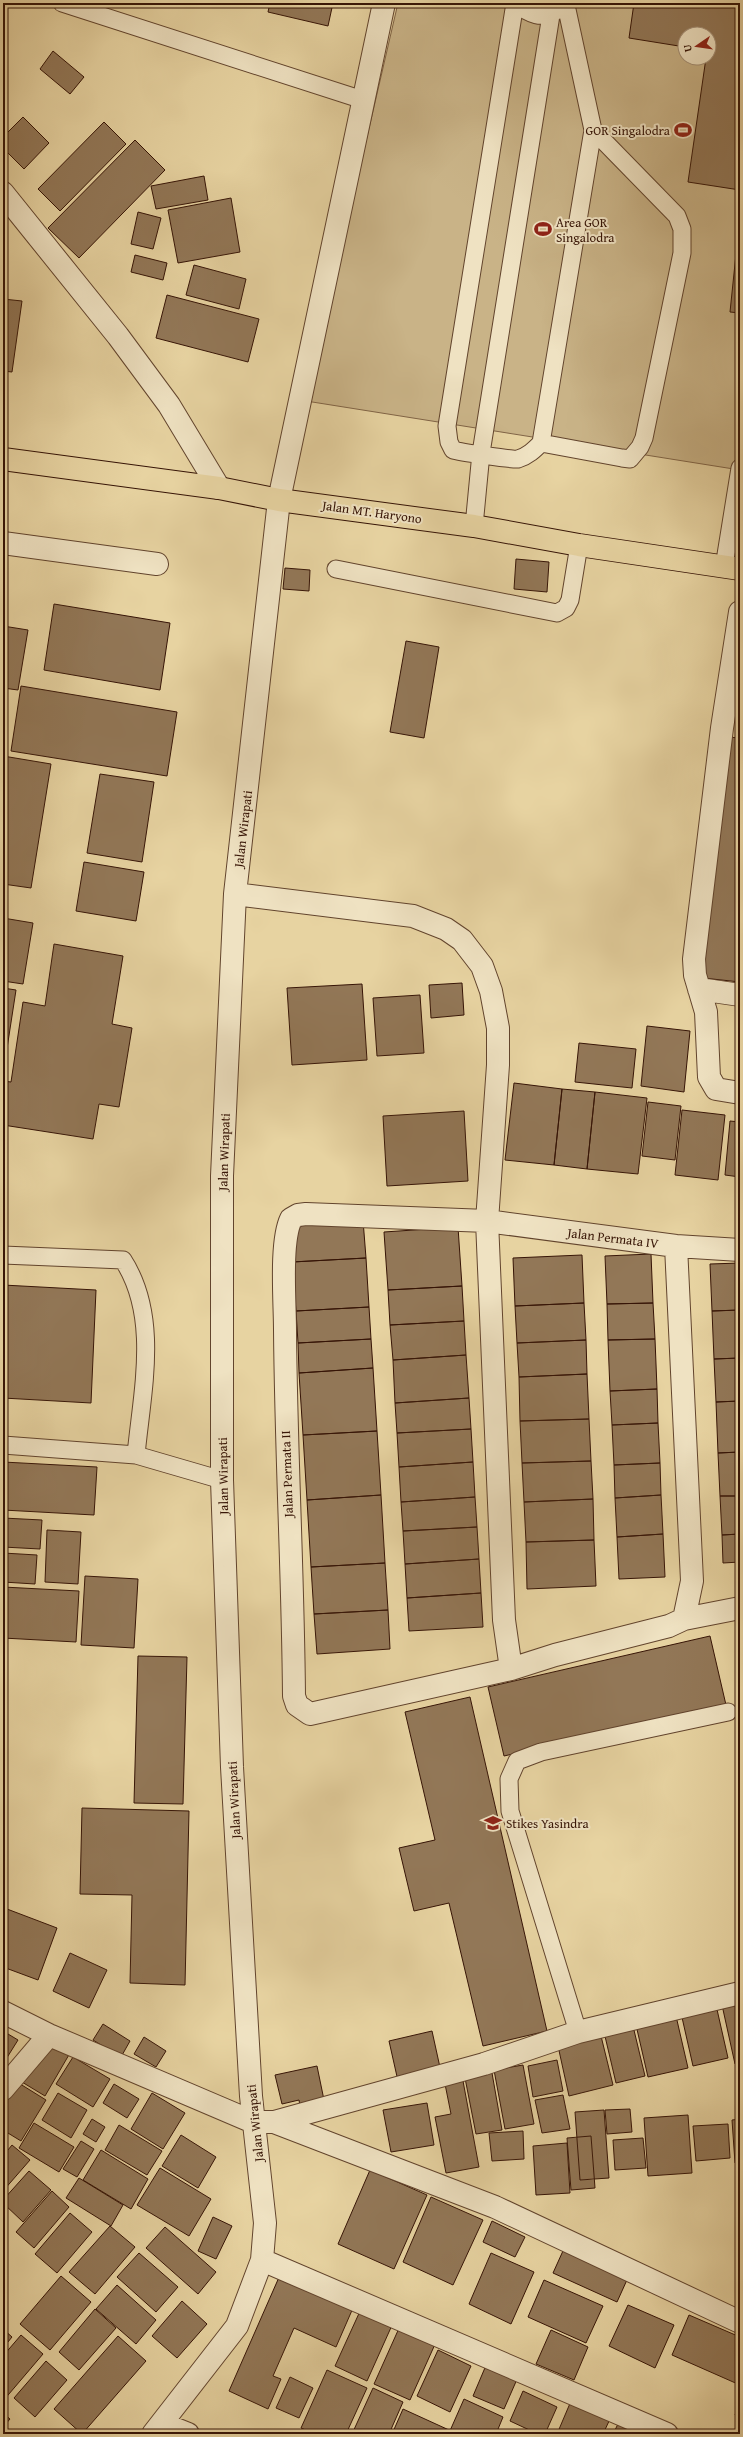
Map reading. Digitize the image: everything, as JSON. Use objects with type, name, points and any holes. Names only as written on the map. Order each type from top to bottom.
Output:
[{"type":"main road","name":"Jalan MT. Haryono","points":[[3,459],[219,488],[279,500],[474,526],[579,545],[732,568]]},
{"type":"street","name":"Jalan Wirapati","points":[[158,2429],[237,2326],[262,2260],[265,2223],[263,2122],[232,1767],[222,1480],[222,1176],[235,894],[279,500],[384,3]]},
{"type":"street","points":[[3,193],[169,405],[219,488]]},
{"type":"street","points":[[3,543],[157,564]]},
{"type":"street","points":[[740,612],[735,677],[722,728],[694,959],[695,975],[706,1012],[708,1070],[710,1082],[716,1090],[740,1093]]},
{"type":"street","points":[[235,894],[413,916],[446,929],[462,940],[473,952],[482,966],[491,991],[498,1028],[498,1065],[487,1221],[504,1620],[511,1668],[555,1655],[669,1626],[684,1620],[740,1608]]},
{"type":"street","points":[[699,989],[740,995]]},
{"type":"street","name":"Jalan Permata II","points":[[487,1221],[298,1214],[292,1218],[288,1226],[285,1287],[286,1452],[294,1696],[297,1704],[310,1714],[511,1668]]},
{"type":"street","name":"Jalan Permata IV","points":[[487,1221],[676,1246],[740,1250]]},
{"type":"street","points":[[676,1246],[692,1581],[684,1620]]},
{"type":"street","points":[[263,2122],[484,2064],[578,2032],[740,1993]]},
{"type":"street","points":[[3,2012],[49,2035],[263,2122],[495,2207],[740,2322]]},
{"type":"street","points":[[3,2089],[49,2035]]},
{"type":"street","points":[[262,2260],[667,2434]]},
{"type":"street","points":[[158,2429],[188,2434]]},
{"type":"lane","points":[[62,3],[363,100]]},
{"type":"lane","points":[[515,3],[531,15],[551,15],[566,4],[593,130],[541,443],[531,453],[516,460],[480,454],[462,453],[453,450],[450,442],[448,426],[515,3]]},
{"type":"lane","points":[[474,526],[480,454],[551,15]]},
{"type":"lane","points":[[541,443],[630,459],[636,453],[644,438],[682,253],[682,229],[677,216],[593,130]]},
{"type":"lane","points":[[732,568],[740,468]]},
{"type":"lane","points":[[336,569],[557,613],[566,608],[570,600],[579,545]]},
{"type":"lane","points":[[3,1255],[123,1260],[134,1278],[140,1296],[147,1342],[136,1455]]},
{"type":"lane","points":[[3,1445],[136,1455],[222,1480]]},
{"type":"lane","points":[[578,2032],[510,1811],[509,1779],[517,1761],[541,1752],[728,1712]]},
{"type":"shaded area","name":"Area GOR Singalodra","points":[[398,3],[740,3],[740,470],[306,401]]},
{"type":"building","points":[[270,3],[333,3],[328,26],[268,12]]},
{"type":"building","points":[[634,3],[740,3],[740,190],[688,182],[705,66],[717,66],[717,26],[677,26],[677,46],[629,38]]},
{"type":"building","points":[[53,51],[84,77],[70,94],[40,69]]},
{"type":"building","points":[[23,117],[49,143],[24,169],[3,148],[3,137]]},
{"type":"building","points":[[104,122],[126,144],[60,211],[38,189]]},
{"type":"building","points":[[135,140],[165,170],[79,258],[48,228]]},
{"type":"building","points":[[204,176],[208,200],[156,209],[151,186]]},
{"type":"building","points":[[231,198],[240,252],[178,263],[168,210]]},
{"type":"building","points":[[138,212],[161,218],[153,249],[131,244]]},
{"type":"building","points":[[736,254],[740,255],[740,313],[730,312]]},
{"type":"building","points":[[135,255],[167,263],[163,280],[131,272]]},
{"type":"building","points":[[194,265],[246,279],[239,309],[186,295]]},
{"type":"building","points":[[167,295],[259,319],[248,362],[156,338]]},
{"type":"building","points":[[3,299],[22,301],[12,372],[3,371]]},
{"type":"building","points":[[516,559],[549,562],[547,592],[514,589]]},
{"type":"building","points":[[285,568],[310,570],[309,591],[283,589]]},
{"type":"building","points":[[54,604],[170,623],[160,690],[44,670]]},
{"type":"building","points":[[3,626],[28,630],[18,690],[3,688]]},
{"type":"building","points":[[406,641],[439,647],[424,738],[390,732]]},
{"type":"building","points":[[21,686],[177,712],[167,776],[11,751]]},
{"type":"building","points":[[728,737],[740,738],[740,982],[703,978]]},
{"type":"building","points":[[3,756],[51,764],[31,888],[3,884]]},
{"type":"building","points":[[100,774],[154,782],[142,862],[87,853]]},
{"type":"building","points":[[84,862],[144,872],[136,921],[76,911]]},
{"type":"building","points":[[3,918],[33,923],[23,984],[3,981]]},
{"type":"building","points":[[54,944],[123,956],[112,1024],[132,1028],[119,1107],[99,1104],[93,1139],[3,1125],[3,1081],[11,1082],[23,1002],[45,1006]]},
{"type":"building","points":[[462,983],[464,1015],[431,1018],[429,985]]},
{"type":"building","points":[[362,984],[367,1060],[292,1065],[287,988]]},
{"type":"building","points":[[3,988],[16,990],[4,1068],[3,1068]]},
{"type":"building","points":[[420,995],[424,1053],[377,1056],[373,998]]},
{"type":"building","points":[[647,1026],[690,1031],[684,1092],[641,1086]]},
{"type":"building","points":[[579,1043],[636,1049],[632,1088],[575,1082]]},
{"type":"building","points":[[514,1083],[562,1089],[554,1165],[505,1160]]},
{"type":"building","points":[[562,1089],[595,1092],[587,1169],[554,1165]]},
{"type":"building","points":[[595,1092],[647,1098],[638,1174],[587,1169]]},
{"type":"building","points":[[648,1102],[681,1106],[675,1160],[642,1156]]},
{"type":"building","points":[[682,1110],[725,1115],[718,1180],[675,1175]]},
{"type":"building","points":[[464,1111],[468,1181],[387,1186],[383,1116]]},
{"type":"building","points":[[730,1121],[740,1122],[740,1177],[725,1175]]},
{"type":"building","points":[[363,1220],[366,1258],[292,1262],[290,1225]]},
{"type":"building","points":[[458,1227],[462,1286],[388,1290],[384,1232]]},
{"type":"building","points":[[651,1254],[653,1303],[607,1304],[605,1256]]},
{"type":"building","points":[[582,1255],[584,1303],[515,1306],[513,1258]]},
{"type":"building","points":[[366,1258],[369,1307],[296,1311],[292,1262]]},
{"type":"building","points":[[740,1263],[740,1310],[712,1311],[710,1264]]},
{"type":"building","points":[[3,1285],[96,1290],[91,1403],[3,1398]]},
{"type":"building","points":[[462,1286],[464,1321],[390,1325],[388,1290]]},
{"type":"building","points":[[584,1303],[586,1340],[517,1343],[515,1306]]},
{"type":"building","points":[[653,1303],[655,1339],[608,1340],[607,1304]]},
{"type":"building","points":[[369,1307],[371,1339],[298,1343],[296,1311]]},
{"type":"building","points":[[740,1310],[740,1358],[714,1359],[712,1311]]},
{"type":"building","points":[[464,1321],[466,1355],[393,1360],[390,1325]]},
{"type":"building","points":[[371,1339],[373,1368],[299,1373],[298,1343]]},
{"type":"building","points":[[655,1339],[657,1389],[610,1391],[608,1340]]},
{"type":"building","points":[[586,1340],[587,1374],[519,1377],[517,1343]]},
{"type":"building","points":[[466,1355],[469,1398],[395,1403],[393,1360]]},
{"type":"building","points":[[740,1358],[740,1401],[716,1402],[714,1359]]},
{"type":"building","points":[[373,1368],[377,1431],[303,1435],[299,1373]]},
{"type":"building","points":[[587,1374],[589,1419],[520,1421],[519,1377]]},
{"type":"building","points":[[657,1389],[658,1423],[612,1425],[610,1391]]},
{"type":"building","points":[[469,1398],[471,1429],[397,1433],[395,1403]]},
{"type":"building","points":[[740,1401],[740,1452],[718,1453],[716,1402]]},
{"type":"building","points":[[589,1419],[591,1461],[522,1463],[520,1421]]},
{"type":"building","points":[[658,1423],[660,1463],[614,1465],[612,1425]]},
{"type":"building","points":[[471,1429],[473,1462],[399,1467],[397,1433]]},
{"type":"building","points":[[377,1431],[381,1495],[307,1500],[303,1435]]},
{"type":"building","points":[[740,1452],[740,1496],[720,1496],[718,1453]]},
{"type":"building","points":[[591,1461],[593,1499],[524,1502],[522,1463]]},
{"type":"building","points":[[3,1462],[97,1467],[94,1515],[3,1510]]},
{"type":"building","points":[[473,1462],[475,1497],[401,1502],[399,1467]]},
{"type":"building","points":[[660,1463],[661,1495],[615,1498],[614,1465]]},
{"type":"building","points":[[381,1495],[385,1563],[311,1567],[307,1500]]},
{"type":"building","points":[[661,1495],[663,1534],[617,1537],[615,1498]]},
{"type":"building","points":[[720,1496],[740,1496],[740,1534],[722,1535]]},
{"type":"building","points":[[475,1497],[477,1527],[403,1531],[401,1502]]},
{"type":"building","points":[[593,1499],[594,1540],[526,1542],[524,1502]]},
{"type":"building","points":[[3,1518],[42,1520],[40,1549],[3,1547]]},
{"type":"building","points":[[477,1527],[479,1559],[405,1564],[403,1531]]},
{"type":"building","points":[[47,1530],[81,1532],[78,1584],[45,1582]]},
{"type":"building","points":[[663,1534],[665,1577],[619,1579],[617,1537]]},
{"type":"building","points":[[740,1534],[740,1562],[723,1563],[722,1535]]},
{"type":"building","points":[[594,1540],[596,1586],[527,1589],[526,1542]]},
{"type":"building","points":[[3,1553],[37,1555],[35,1584],[3,1582]]},
{"type":"building","points":[[479,1559],[481,1593],[407,1598],[405,1564]]},
{"type":"building","points":[[385,1563],[388,1610],[314,1614],[311,1567]]},
{"type":"building","points":[[85,1576],[138,1579],[134,1648],[81,1645]]},
{"type":"building","points":[[3,1587],[79,1591],[76,1642],[3,1638]]},
{"type":"building","points":[[481,1593],[483,1627],[409,1631],[407,1598]]},
{"type":"building","points":[[388,1610],[390,1649],[317,1654],[314,1614]]},
{"type":"building","points":[[737,1623],[740,1623],[740,1635]]},
{"type":"building","points":[[710,1636],[726,1705],[504,1756],[488,1687]]},
{"type":"building","points":[[138,1656],[187,1657],[183,1804],[134,1803]]},
{"type":"building","points":[[470,1697],[547,2031],[483,2046],[449,1903],[414,1911],[399,1848],[435,1840],[405,1712]]},
{"type":"building","points":[[82,1808],[189,1811],[185,1985],[130,1983],[132,1895],[80,1894]]},
{"type":"building","points":[[7,1909],[57,1928],[38,1980],[3,1967],[3,1919]]},
{"type":"building","points":[[70,1953],[107,1970],[89,2008],[53,1991]]},
{"type":"building","points":[[740,2001],[740,2063],[735,2064],[722,2005]]},
{"type":"building","points":[[716,2005],[728,2058],[693,2066],[681,2013]]},
{"type":"building","points":[[676,2016],[688,2068],[648,2077],[636,2025]]},
{"type":"building","points":[[103,2024],[130,2041],[121,2057],[93,2040]]},
{"type":"building","points":[[633,2026],[645,2076],[616,2083],[604,2032]]},
{"type":"building","points":[[3,2031],[18,2040],[3,2064]]},
{"type":"building","points":[[432,2031],[441,2072],[398,2081],[389,2041]]},
{"type":"building","points":[[44,2036],[70,2053],[45,2096],[17,2079]]},
{"type":"building","points":[[601,2036],[613,2085],[569,2096],[558,2046]]},
{"type":"building","points":[[144,2037],[166,2051],[156,2067],[134,2054]]},
{"type":"building","points":[[73,2057],[110,2079],[93,2107],[56,2084]]},
{"type":"building","points":[[557,2060],[563,2091],[533,2097],[528,2066]]},
{"type":"building","points":[[523,2065],[534,2124],[505,2129],[494,2070]]},
{"type":"building","points":[[317,2066],[324,2100],[300,2106],[299,2100],[282,2104],[275,2075]]},
{"type":"building","points":[[492,2073],[502,2130],[476,2134],[465,2078]]},
{"type":"building","points":[[463,2081],[479,2167],[446,2173],[435,2117],[451,2114],[445,2084]]},
{"type":"building","points":[[17,2082],[46,2100],[21,2141],[3,2130],[3,2106]]},
{"type":"building","points":[[114,2084],[139,2099],[127,2118],[103,2103]]},
{"type":"building","points":[[58,2093],[87,2110],[71,2138],[42,2120]]},
{"type":"building","points":[[152,2093],[185,2113],[163,2149],[131,2129]]},
{"type":"building","points":[[563,2095],[570,2129],[542,2133],[535,2100]]},
{"type":"building","points":[[427,2103],[434,2145],[391,2152],[383,2110]]},
{"type":"building","points":[[630,2109],[632,2132],[607,2134],[605,2110]]},
{"type":"building","points":[[604,2110],[609,2178],[580,2180],[575,2112]]},
{"type":"building","points":[[688,2115],[692,2173],[648,2176],[644,2118]]},
{"type":"building","points":[[92,2119],[105,2127],[96,2142],[83,2134]]},
{"type":"building","points":[[740,2119],[740,2163],[735,2163],[732,2120]]},
{"type":"building","points":[[34,2123],[74,2147],[59,2172],[19,2148]]},
{"type":"building","points":[[728,2124],[730,2158],[696,2161],[693,2126]]},
{"type":"building","points":[[119,2125],[162,2151],[147,2175],[105,2150]]},
{"type":"building","points":[[523,2131],[524,2159],[492,2161],[489,2133]]},
{"type":"building","points":[[3,2134],[7,2137],[3,2143]]},
{"type":"building","points":[[181,2135],[216,2157],[198,2188],[162,2166]]},
{"type":"building","points":[[591,2136],[595,2188],[571,2190],[567,2138]]},
{"type":"building","points":[[643,2138],[646,2168],[615,2170],[613,2140]]},
{"type":"building","points":[[81,2141],[94,2149],[77,2177],[63,2169]]},
{"type":"building","points":[[567,2143],[570,2193],[536,2195],[533,2146]]},
{"type":"building","points":[[12,2145],[30,2160],[3,2191],[3,2156]]},
{"type":"building","points":[[101,2150],[148,2179],[131,2209],[83,2180]]},
{"type":"building","points":[[160,2168],[211,2199],[189,2236],[137,2205]]},
{"type":"building","points":[[370,2170],[427,2195],[394,2269],[338,2244]]},
{"type":"building","points":[[29,2171],[51,2190],[23,2222],[3,2203],[3,2200]]},
{"type":"building","points":[[79,2178],[123,2205],[111,2226],[66,2198]]},
{"type":"building","points":[[52,2191],[69,2207],[34,2248],[16,2232]]},
{"type":"building","points":[[431,2197],[483,2220],[453,2285],[403,2262]]},
{"type":"building","points":[[70,2213],[92,2232],[57,2273],[35,2254]]},
{"type":"building","points":[[213,2217],[232,2226],[216,2259],[198,2251]]},
{"type":"building","points":[[492,2221],[525,2237],[515,2257],[483,2242]]},
{"type":"building","points":[[110,2226],[135,2247],[95,2294],[69,2272]]},
{"type":"building","points":[[165,2227],[216,2272],[198,2294],[146,2248]]},
{"type":"building","points":[[567,2242],[631,2271],[617,2302],[553,2273]]},
{"type":"building","points":[[139,2253],[178,2287],[156,2312],[117,2277]]},
{"type":"building","points":[[491,2253],[534,2272],[511,2324],[469,2304]]},
{"type":"building","points":[[740,2266],[740,2288],[736,2287]]},
{"type":"building","points":[[280,2275],[353,2308],[336,2347],[294,2328],[273,2376],[281,2379],[268,2409],[229,2391]]},
{"type":"building","points":[[61,2276],[91,2302],[50,2350],[20,2324]]},
{"type":"building","points":[[544,2280],[603,2306],[586,2343],[528,2317]]},
{"type":"building","points":[[117,2285],[156,2320],[136,2344],[96,2309]]},
{"type":"building","points":[[182,2301],[207,2324],[177,2358],[152,2336]]},
{"type":"building","points":[[628,2305],[674,2325],[655,2368],[609,2346]]},
{"type":"building","points":[[95,2309],[116,2328],[79,2370],[59,2352]]},
{"type":"building","points":[[361,2309],[393,2323],[367,2381],[335,2366]]},
{"type":"building","points":[[689,2315],[740,2337],[740,2385],[672,2355]]},
{"type":"building","points":[[400,2326],[436,2342],[410,2400],[374,2384]]},
{"type":"building","points":[[3,2329],[12,2337],[3,2348]]},
{"type":"building","points":[[551,2330],[588,2347],[574,2380],[536,2364]]},
{"type":"building","points":[[21,2335],[43,2354],[3,2401],[3,2356]]},
{"type":"building","points":[[118,2336],[146,2361],[82,2434],[54,2409]]},
{"type":"building","points":[[438,2350],[471,2366],[450,2412],[417,2396]]},
{"type":"building","points":[[46,2361],[67,2380],[35,2417],[14,2398]]},
{"type":"building","points":[[487,2363],[518,2377],[504,2409],[473,2396]]},
{"type":"building","points":[[327,2370],[367,2388],[346,2434],[315,2434],[301,2428]]},
{"type":"building","points":[[290,2377],[313,2388],[299,2418],[276,2408]]},
{"type":"building","points":[[373,2388],[403,2402],[389,2434],[352,2434]]},
{"type":"building","points":[[523,2391],[557,2407],[545,2434],[538,2434],[510,2421]]},
{"type":"building","points":[[464,2399],[503,2417],[496,2434],[449,2433]]},
{"type":"building","points":[[571,2401],[610,2419],[603,2434],[557,2434]]},
{"type":"building","points":[[740,2403],[740,2418],[735,2415]]},
{"type":"building","points":[[403,2409],[449,2430],[447,2434],[392,2434]]},
{"type":"building","points":[[3,2413],[10,2419],[3,2427]]},
{"type":"building","points":[[618,2424],[641,2434],[613,2434]]},
{"type":"place","name":"GOR Singalodra","points":[[683,130]]},
{"type":"place","name":"Area GOR Singalodra","points":[[543,229]]},
{"type":"place","name":"Stikes Yasindra","points":[[493,1823]]}]
